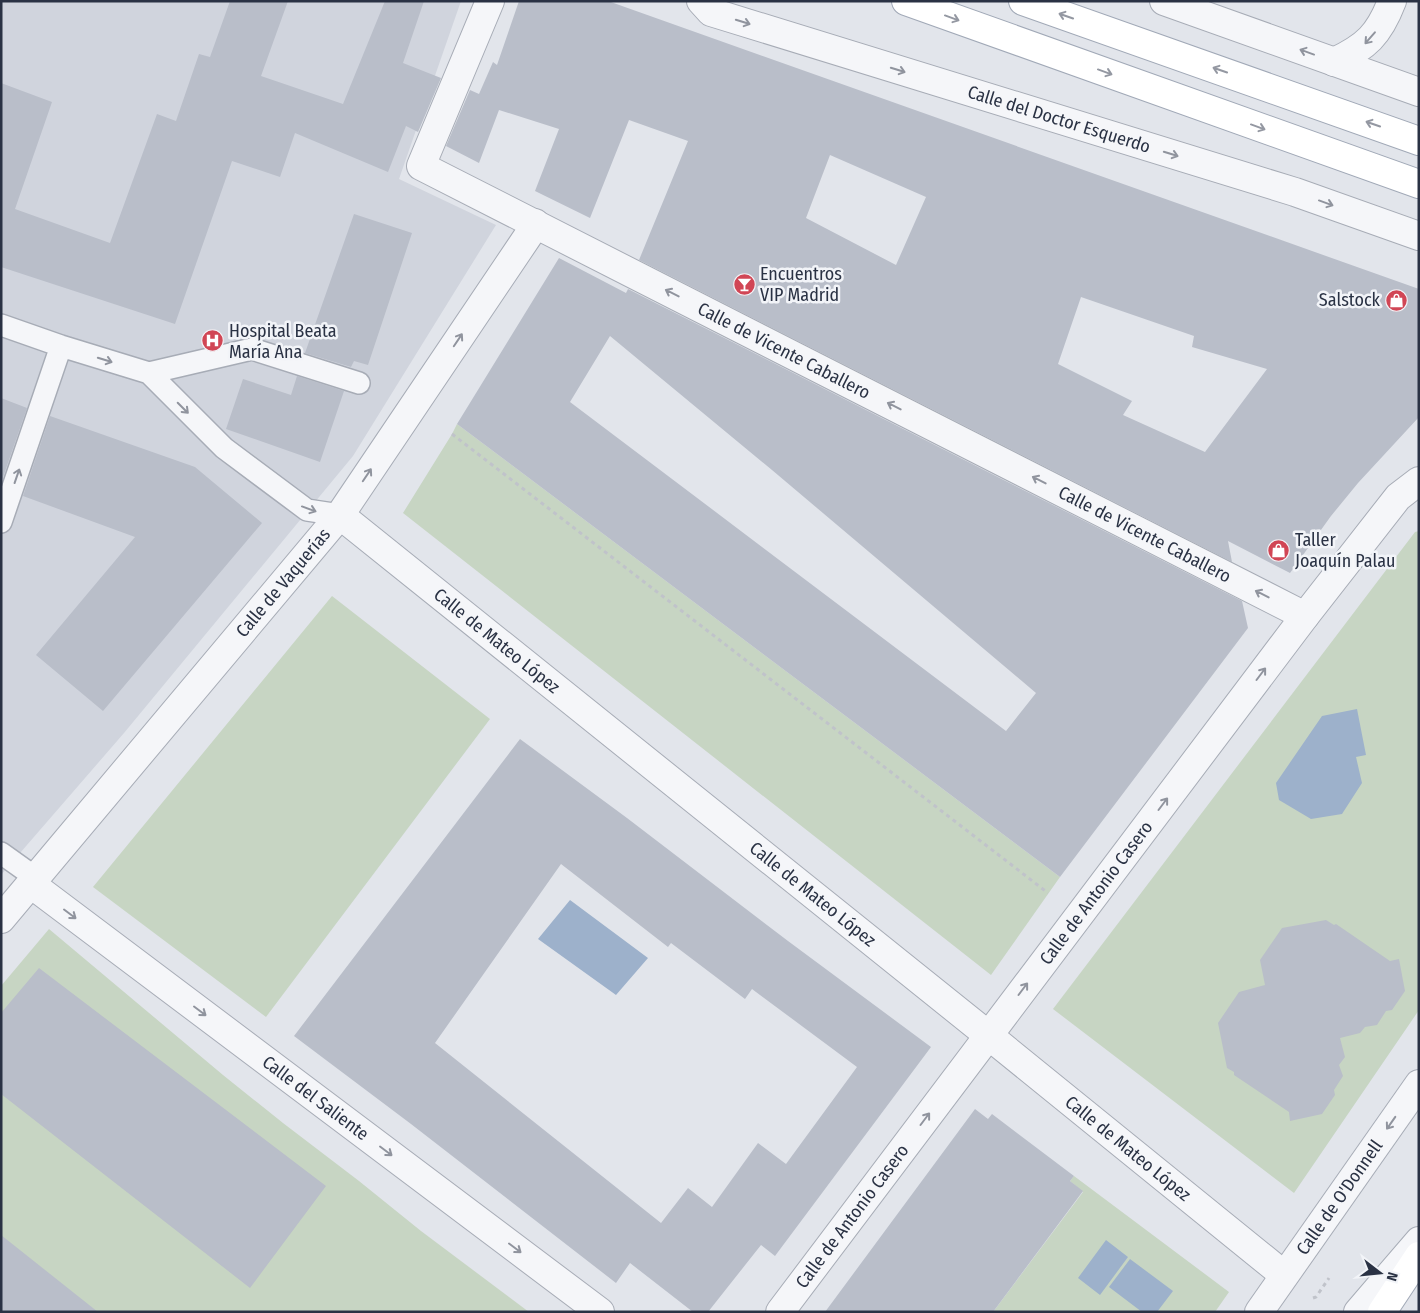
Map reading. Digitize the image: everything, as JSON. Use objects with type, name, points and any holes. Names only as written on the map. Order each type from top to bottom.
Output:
[{"type":"main road","points":[[906,1],[1419,184]]},
{"type":"main road","points":[[1023,1],[1419,141]]},
{"type":"main road","points":[[1382,1312],[1419,1256]]},
{"type":"street","name":"Calle de Vicente Caballero","points":[[490,1],[421,166],[1305,616]]},
{"type":"street","name":"Calle del Doctor Esquerdo","points":[[701,1],[711,12],[1295,192],[1419,236]]},
{"type":"street","points":[[1164,1],[1419,92]]},
{"type":"street","points":[[1334,62],[1361,48],[1371,39],[1386,17],[1392,1]]},
{"type":"street","name":"Calle de Vaquerías","points":[[1,919],[340,515],[535,223]]},
{"type":"street","name":"Calle de Antonio Casero","points":[[780,1312],[1305,616],[1398,497],[1419,481]]},
{"type":"street","name":"Calle de Mateo López","points":[[340,515],[1284,1275]]},
{"type":"street","name":"Calle del Saliente","points":[[33,881],[600,1312]]},
{"type":"street","name":"Calle de O'Donnell","points":[[1259,1312],[1419,1084]]},
{"type":"street","points":[[1358,1312],[1419,1241]]},
{"type":"lane","points":[[1,325],[149,373],[224,448],[300,505],[307,510],[340,515]]},
{"type":"lane","points":[[1,522],[61,346]]},
{"type":"lane","points":[[149,373],[252,349],[359,383]]},
{"type":"lane","points":[[1,853],[33,881]]},
{"type":"path","points":[[452,434],[1048,892]]},
{"type":"shaded area","name":"Hospital Beata María Ana","points":[[1,1],[461,1],[399,179],[496,225],[353,456],[124,733],[1,875]]},
{"type":"green space","points":[[457,424],[1060,877],[991,975],[403,513]]},
{"type":"green space","points":[[1419,531],[1419,1010],[1294,1193],[1053,1009],[1415,532]]},
{"type":"green space","points":[[332,596],[490,719],[266,1017],[93,887]]},
{"type":"green space","points":[[49,929],[283,1123],[421,1231],[529,1312],[1,1312],[1,986]]},
{"type":"green space","points":[[1074,1176],[1229,1292],[1215,1312],[993,1312],[1083,1192],[1070,1181]]},
{"type":"water","points":[[1357,709],[1366,755],[1356,757],[1362,783],[1342,814],[1311,819],[1279,800],[1276,783],[1322,716]]},
{"type":"water","points":[[570,900],[648,958],[616,995],[538,939]]},
{"type":"water","points":[[1106,1240],[1128,1257],[1100,1295],[1078,1278]]},
{"type":"water","points":[[1130,1259],[1173,1291],[1157,1312],[1142,1312],[1109,1287]]},
{"type":"building","points":[[230,1],[288,1],[261,76],[343,104],[385,1],[424,1],[403,63],[441,78],[418,132],[406,126],[388,172],[295,133],[280,177],[232,161],[175,324],[1,267],[1,83],[52,102],[15,209],[110,243],[157,114],[176,121],[199,54],[210,57]]},
{"type":"building","points":[[519,1],[608,1],[1419,289],[1419,417],[1358,483],[1331,516],[1290,573],[1228,541],[1232,562],[639,260],[688,141],[629,120],[590,218],[535,191],[559,129],[499,110],[479,163],[446,146],[470,90],[479,94],[493,62],[497,65]],"holes":[[[830,155],[926,197],[896,265],[806,218]],[[1081,297],[1194,336],[1192,347],[1267,369],[1205,452],[1123,415],[1132,401],[1058,364]]]},
{"type":"building","points":[[354,214],[412,233],[368,365],[354,361],[351,367],[305,353]]},
{"type":"building","points":[[559,258],[626,293],[628,289],[1242,601],[1248,628],[1060,877],[457,424]],"holes":[[[610,336],[1036,693],[1006,731],[570,402]]]},
{"type":"building","points":[[297,376],[344,391],[320,462],[226,429],[243,379],[291,395]]},
{"type":"building","points":[[1,398],[27,408],[1,483]]},
{"type":"building","points":[[50,416],[195,467],[262,523],[103,711],[36,655],[135,537],[23,496]]},
{"type":"building","points":[[520,739],[931,1047],[775,1256],[761,1245],[708,1312],[693,1312],[630,1263],[616,1283],[294,1036]],"holes":[[[561,864],[668,947],[671,943],[745,999],[752,989],[857,1067],[786,1164],[758,1143],[712,1207],[688,1188],[661,1223],[435,1043]]]},
{"type":"building","points":[[1326,920],[1334,925],[1336,924],[1390,961],[1399,959],[1405,991],[1392,1010],[1386,1011],[1377,1025],[1365,1027],[1360,1033],[1340,1038],[1345,1057],[1339,1065],[1343,1076],[1334,1090],[1335,1095],[1322,1114],[1290,1121],[1289,1112],[1234,1075],[1234,1072],[1227,1068],[1218,1023],[1239,992],[1265,985],[1260,960],[1282,928]]},
{"type":"building","points":[[39,968],[326,1186],[250,1288],[1,1094],[1,1013]]},
{"type":"building","points":[[975,1109],[988,1119],[992,1114],[1074,1176],[1070,1181],[1083,1191],[993,1312],[825,1312]]},
{"type":"building","points":[[1,1235],[98,1312],[1,1312]]},
{"type":"place","name":"Encuentros VIP Madrid","points":[[744,284]]},
{"type":"place","name":"Salstock","points":[[1396,300]]},
{"type":"place","name":"Hospital Beata María Ana","points":[[213,341]]},
{"type":"place","name":"Taller Joaquín Palau","points":[[1279,550]]}]
